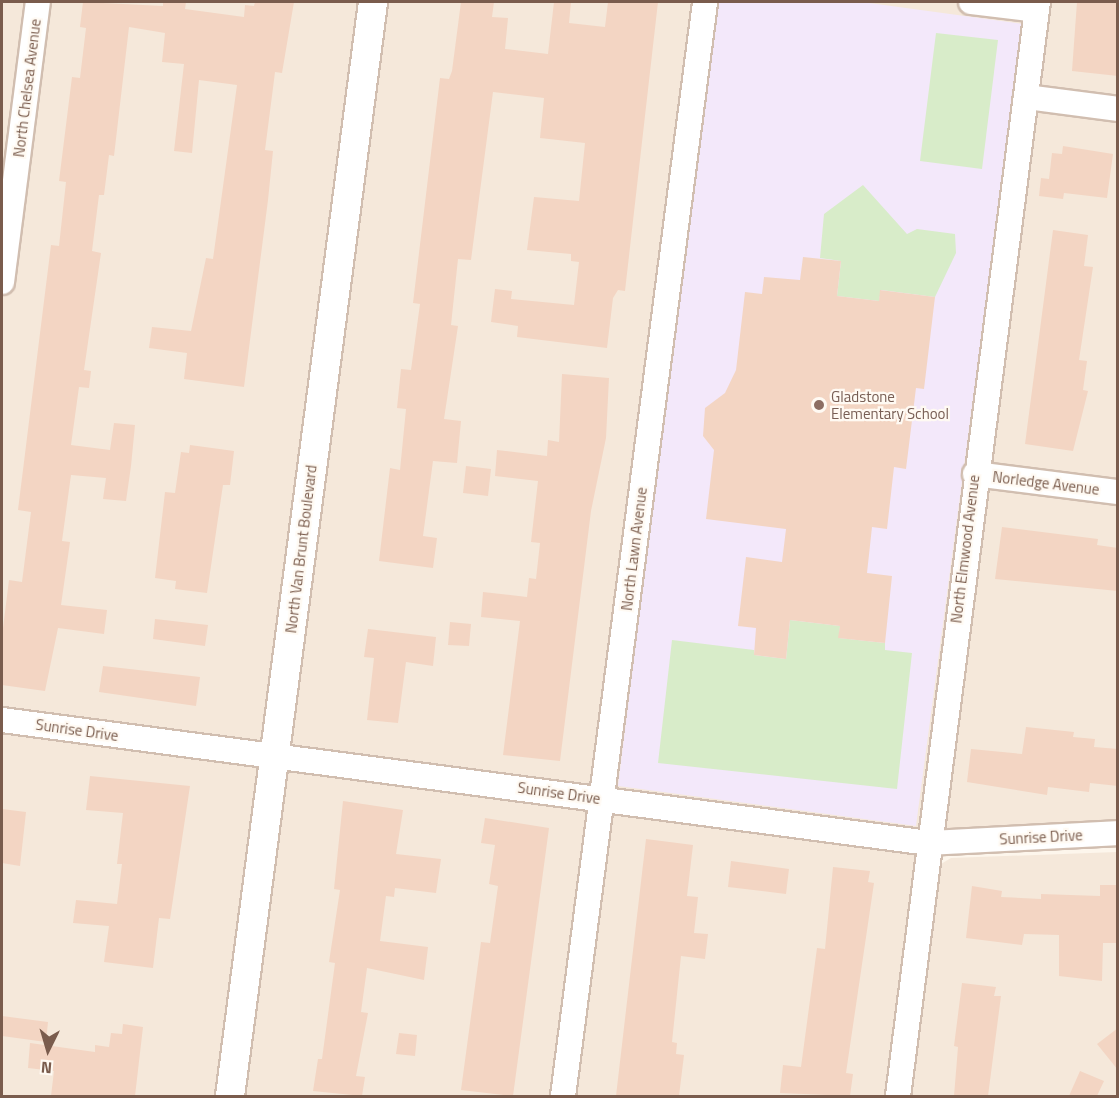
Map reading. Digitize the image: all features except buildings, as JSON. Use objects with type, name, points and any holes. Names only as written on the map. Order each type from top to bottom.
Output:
[{"type":"street","name":"North Chelsea Avenue","points":[[2,282],[38,2]]},
{"type":"street","name":"North Van Brunt Boulevard","points":[[230,1096],[373,2]]},
{"type":"street","name":"North Lawn Avenue","points":[[563,1096],[705,2]]},
{"type":"street","points":[[971,2],[1037,6]]},
{"type":"street","name":"North Elmwood Avenue","points":[[898,1096],[975,474],[1037,6]]},
{"type":"street","points":[[1026,97],[1118,109]]},
{"type":"street","name":"Norledge Avenue","points":[[975,474],[1118,492]]},
{"type":"street","name":"Sunrise Drive","points":[[2,720],[928,843],[1118,833]]},
{"type":"shaded area","points":[[2,2],[1117,2],[1117,826],[938,834],[889,1096],[2,1096]]},
{"type":"shaded area","name":"Gladstone Elementary School","points":[[716,2],[862,2],[1023,24],[916,826],[618,786]]},
{"type":"shaded area","points":[[1117,852],[1117,1096],[911,1096],[941,864],[951,858]]},
{"type":"green space","points":[[936,33],[998,40],[982,169],[920,161]]},
{"type":"green space","points":[[863,185],[907,234],[917,229],[955,234],[956,253],[935,297],[881,290],[879,301],[837,296],[841,261],[820,258],[824,214]]},
{"type":"green space","points":[[790,620],[840,626],[839,638],[885,643],[885,650],[912,653],[897,789],[658,763],[672,640],[754,650],[754,655],[786,659]]},
{"type":"place","name":"Gladstone Elementary School","points":[[819,405]]}]
